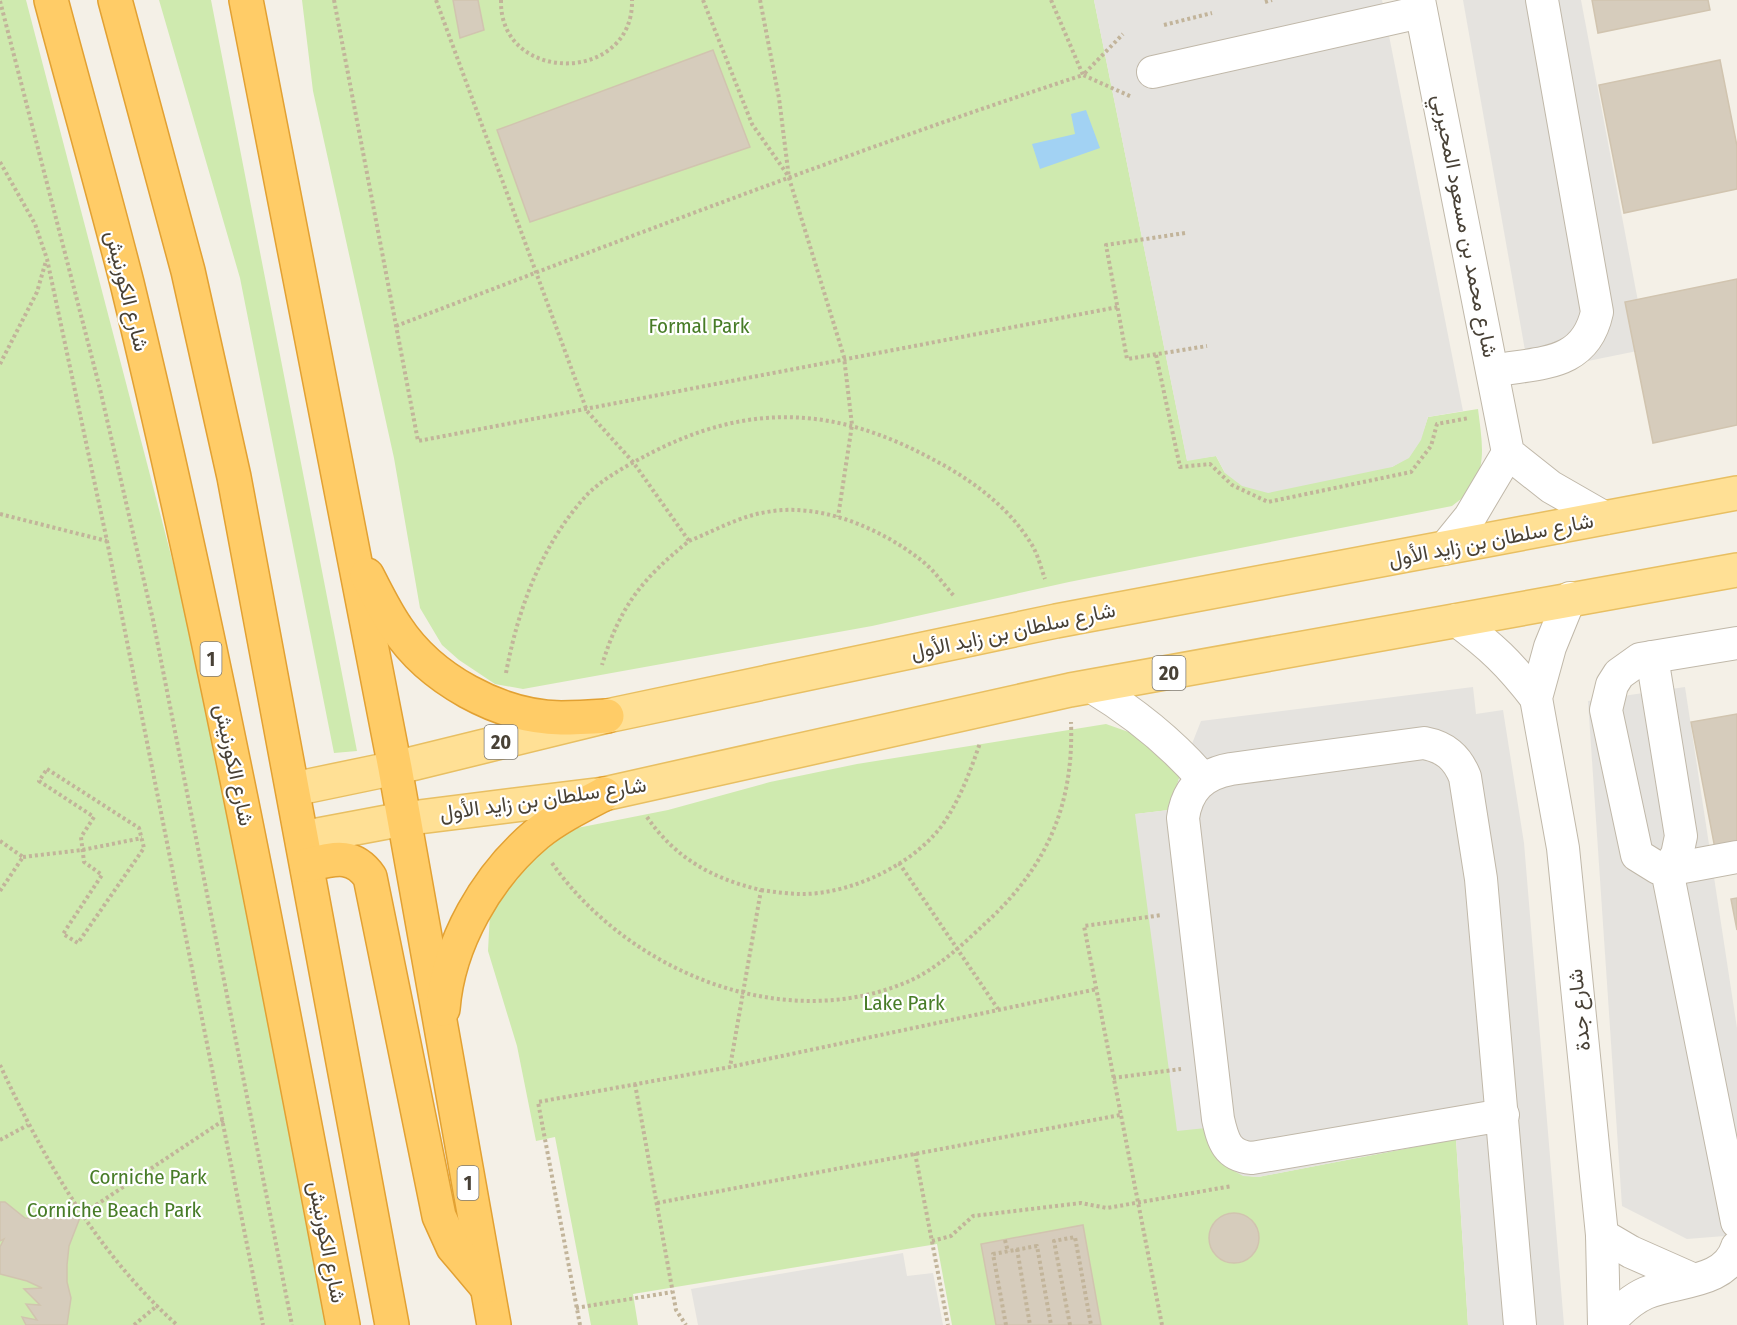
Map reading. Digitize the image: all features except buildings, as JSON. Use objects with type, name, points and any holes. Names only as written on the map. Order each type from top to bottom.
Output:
[{"type":"highway","name":"شارع الكورنيش","points":[[51,0],[127,284],[187,551],[254,856],[343,1325]]},
{"type":"highway","points":[[115,0],[188,271],[234,477],[294,789],[392,1325]]},
{"type":"highway","name":"1","points":[[246,0],[395,768],[441,1041],[494,1325]]},
{"type":"highway","points":[[350,543],[397,629],[429,664],[468,692],[512,710],[548,716],[607,716]]},
{"type":"highway","points":[[441,1041],[444,1002],[452,963],[466,927],[486,893],[509,862],[537,834],[569,812],[604,794]]},
{"type":"highway","points":[[304,851],[352,860],[363,866],[370,877],[439,1216],[453,1247],[487,1287]]},
{"type":"main road","name":"شارع سلطان بن زايد الأول","points":[[294,789],[395,768],[607,716],[1056,621],[1737,494]]},
{"type":"main road","name":"شارع سلطان بن زايد الأول","points":[[304,851],[403,819],[604,794],[1081,688],[1570,598],[1737,570]]},
{"type":"street","points":[[1493,371],[1569,355],[1584,345],[1593,329],[1597,312],[1542,0]]},
{"type":"street","points":[[1153,72],[1420,6]]},
{"type":"street","name":"شارع محمد بن مسعود المحيربي","points":[[1420,6],[1508,453]]},
{"type":"street","points":[[1444,549],[1470,517],[1508,453],[1551,487],[1605,518]]},
{"type":"street","name":"شارع جدة","points":[[1570,598],[1550,647],[1536,698],[1563,848],[1602,1235],[1606,1325]]},
{"type":"street","name":"شارع جدة","points":[[1456,620],[1494,648],[1513,667],[1536,698]]},
{"type":"street","points":[[1737,643],[1640,659],[1619,674],[1607,697],[1606,710],[1637,855],[1658,868],[1667,870],[1737,857]]},
{"type":"street","points":[[1653,657],[1681,836],[1677,855],[1667,870],[1737,1222]]},
{"type":"street","points":[[1081,688],[1152,727],[1176,748],[1203,779]]},
{"type":"street","points":[[1503,1115],[1313,1149],[1240,1157],[1225,1145],[1221,1134],[1212,1065],[1183,818],[1185,804],[1192,790],[1203,779],[1216,772],[1232,769],[1413,744],[1435,745],[1454,757],[1465,777],[1481,879],[1503,1115],[1520,1325]]},
{"type":"street","points":[[1602,1235],[1631,1252],[1692,1279]]},
{"type":"street","points":[[1606,1325],[1622,1308],[1643,1294],[1667,1284],[1720,1271],[1729,1263],[1737,1247]]},
{"type":"path","points":[[334,0],[418,441],[587,411],[844,357],[1118,307]]},
{"type":"path","points":[[436,0],[587,411],[633,462],[689,541]]},
{"type":"path","points":[[501,0],[507,28],[519,45],[546,61],[556,64],[577,64],[597,57],[614,45],[626,27],[632,0]]},
{"type":"path","points":[[703,0],[752,123],[789,178]]},
{"type":"path","points":[[760,0],[779,98],[789,178],[844,357],[852,425],[838,517]]},
{"type":"path","points":[[1051,0],[1083,75],[1138,100]]},
{"type":"path","points":[[1265,2],[1272,0]]},
{"type":"path","points":[[0,1],[100,389],[153,620],[291,1325]]},
{"type":"path","points":[[1164,26],[1212,13]]},
{"type":"path","points":[[396,326],[789,178],[973,111],[1083,75],[1124,34]]},
{"type":"path","points":[[0,162],[35,224],[47,259],[107,541],[263,1325]]},
{"type":"path","points":[[1185,233],[1106,245],[1127,359],[1207,346]]},
{"type":"path","points":[[0,364],[37,292],[47,259]]},
{"type":"path","points":[[1156,354],[1180,467],[1210,464],[1232,485],[1268,502],[1411,472],[1431,446],[1437,424],[1476,416]]},
{"type":"path","points":[[506,676],[523,604],[556,537],[586,496],[633,462],[672,442],[710,427],[737,421],[813,418],[852,425],[901,442],[969,479],[1002,508],[1032,546],[1045,579]]},
{"type":"path","points":[[602,665],[610,637],[627,603],[655,569],[689,541],[765,512],[791,509],[838,517],[881,534],[922,560],[955,597]]},
{"type":"path","points":[[0,514],[107,541]]},
{"type":"path","points":[[551,860],[585,904],[620,934],[695,977],[742,994],[821,1003],[860,998],[909,981],[957,950],[1017,894],[1054,834],[1073,759],[1081,688]]},
{"type":"path","points":[[644,811],[662,839],[693,864],[731,883],[761,890],[803,894],[839,890],[879,876],[899,864],[914,854],[946,821],[965,786],[983,734]]},
{"type":"path","points":[[47,769],[139,828],[142,838],[144,848],[78,943],[63,934],[102,875],[84,862],[82,850],[81,837],[94,817],[39,781],[47,769]]},
{"type":"path","points":[[0,841],[23,857],[82,850],[142,838]]},
{"type":"path","points":[[0,891],[23,857]]},
{"type":"path","points":[[899,864],[998,1009]]},
{"type":"path","points":[[730,1067],[761,890]]},
{"type":"path","points":[[1162,1325],[1084,926],[1194,911]]},
{"type":"path","points":[[579,1325],[538,1102],[730,1067],[1097,989]]},
{"type":"path","points":[[0,1065],[28,1125],[81,1215],[177,1325]]},
{"type":"path","points":[[1113,1078],[1212,1065]]},
{"type":"path","points":[[635,1084],[672,1292],[676,1310],[686,1325]]},
{"type":"path","points":[[657,1203],[1120,1115]]},
{"type":"path","points":[[81,1215],[224,1120]]},
{"type":"path","points":[[0,1140],[28,1125]]},
{"type":"path","points":[[915,1153],[948,1325]]},
{"type":"path","points":[[932,1241],[951,1236],[973,1216],[1081,1203],[1107,1208],[1139,1203]]},
{"type":"path","points":[[1070,1325],[1054,1241],[1075,1237],[1091,1325]]},
{"type":"path","points":[[1005,1240],[1008,1251]]},
{"type":"path","points":[[1006,1325],[993,1254],[1037,1246],[1051,1325]]},
{"type":"path","points":[[1017,1249],[1030,1325]]},
{"type":"path","points":[[576,1308],[672,1292]]},
{"type":"path","points":[[134,1325],[158,1305]]},
{"type":"green space","name":"Corniche Park","points":[[0,0],[26,0],[190,628],[328,1325],[0,1325]]},
{"type":"green space","points":[[159,0],[211,0],[357,751],[334,753],[240,278]]},
{"type":"green space","name":"Formal Park","points":[[302,0],[1094,0],[1187,460],[1216,456],[1225,473],[1392,467],[1412,452],[1428,417],[1478,409],[1482,450],[1478,474],[1473,485],[1452,506],[1069,582],[872,626],[523,689],[495,684],[459,660],[442,645],[420,608],[394,458],[313,91]]},
{"type":"green space","name":"Lake Park","points":[[1106,724],[1140,736],[1182,769],[1169,810],[1136,814],[1206,1128],[1218,1155],[1223,1162],[1237,1172],[1258,1177],[1456,1139],[1468,1325],[952,1325],[937,1244],[633,1294],[638,1325],[591,1325],[555,1137],[536,1141],[517,1046],[488,951],[490,912],[511,873],[572,829],[668,810],[770,782],[857,764]]},
{"type":"shaded area","points":[[1094,0],[1382,0],[1463,411],[1428,417],[1421,440],[1409,458],[1392,467],[1268,493],[1242,486],[1225,473],[1216,456],[1187,461]]},
{"type":"shaded area","points":[[1463,0],[1581,0],[1647,349],[1529,373]]},
{"type":"shaded area","points":[[1473,687],[1476,714],[1503,710],[1524,843],[1564,1325],[1468,1325],[1456,1139],[1258,1177],[1243,1176],[1229,1168],[1215,1154],[1206,1128],[1177,1131],[1135,814],[1169,810],[1201,721]]},
{"type":"shaded area","points":[[1685,687],[1737,1028],[1737,1235],[1687,1239],[1622,1206],[1588,701]]},
{"type":"shaded area","points":[[903,1253],[907,1276],[933,1273],[943,1325],[698,1325],[691,1289]]},
{"type":"water","points":[[1086,110],[1100,148],[1040,169],[1032,144],[1075,134],[1071,114]]},
{"type":"park label","name":"Corniche Beach Park","points":[[114,1210]]}]
